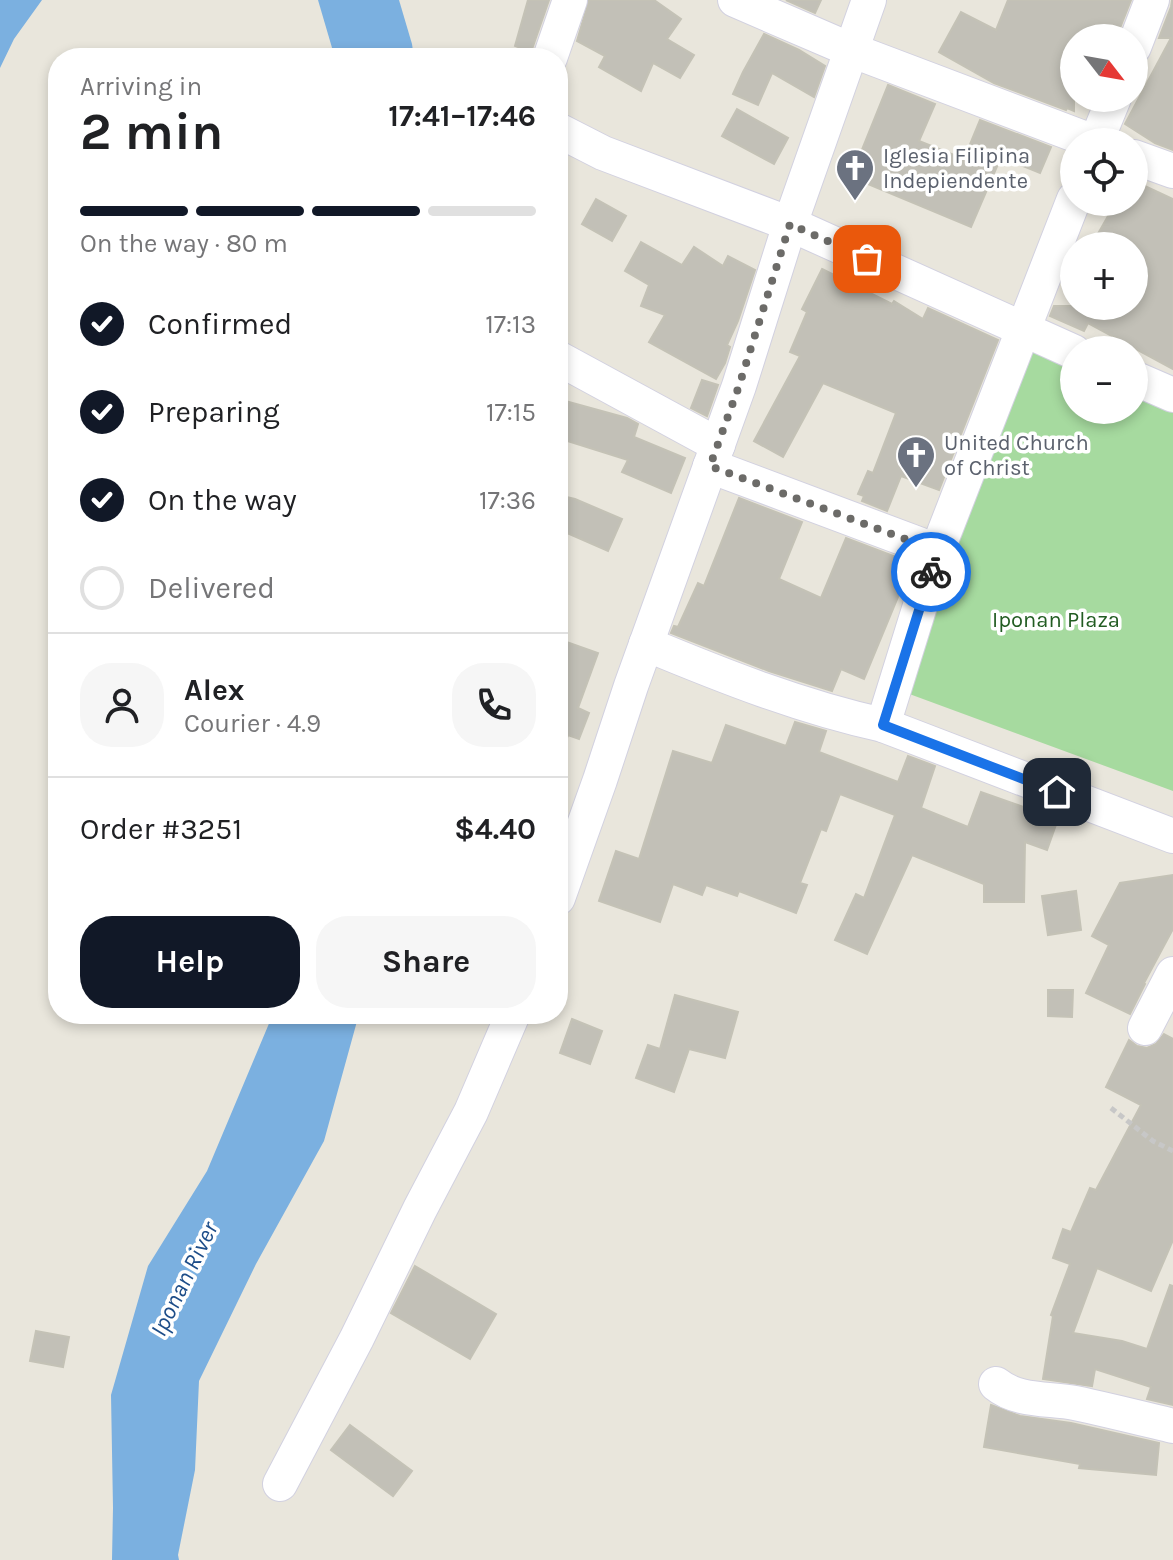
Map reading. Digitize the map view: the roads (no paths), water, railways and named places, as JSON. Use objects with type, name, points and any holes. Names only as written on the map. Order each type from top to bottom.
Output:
[{"type":"street","points":[[553,48],[570,0]]},
{"type":"street","points":[[735,0],[851,50],[1060,129]]},
{"type":"street","points":[[568,869],[739,386],[790,224],[869,0]]},
{"type":"street","points":[[1143,24],[1152,0]]},
{"type":"street","points":[[568,135],[603,153],[790,224],[1060,346]]},
{"type":"street","points":[[1148,162],[1173,171]]},
{"type":"street","points":[[883,725],[937,551],[1067,216]]},
{"type":"street","points":[[568,364],[714,455],[937,551]]},
{"type":"street","points":[[1148,384],[1173,395]]},
{"type":"street","points":[[646,644],[748,685],[883,725],[1173,836]]},
{"type":"street","points":[[1145,1028],[1173,974]]},
{"type":"street","points":[[280,1484],[471,1112],[509,1024]]},
{"type":"street","points":[[996,1384],[1024,1397],[1066,1402],[1173,1426]]},
{"type":"water","points":[[0,0],[42,0],[14,39],[0,68]]},
{"type":"water","points":[[318,0],[399,0],[413,48],[332,48]]},
{"type":"water","name":"Iponan River","points":[[269,1024],[356,1024],[324,1141],[256,1264],[199,1381],[195,1470],[179,1560],[112,1560],[111,1395],[148,1266],[207,1171]]},
{"type":"place","name":"Iglesia Filipina Indepiendente","points":[[855,202]]},
{"type":"place","name":"United Church of Christ","points":[[916,489]]},
{"type":"park label","name":"Iponan Plaza","points":[[1056,619]]}]
